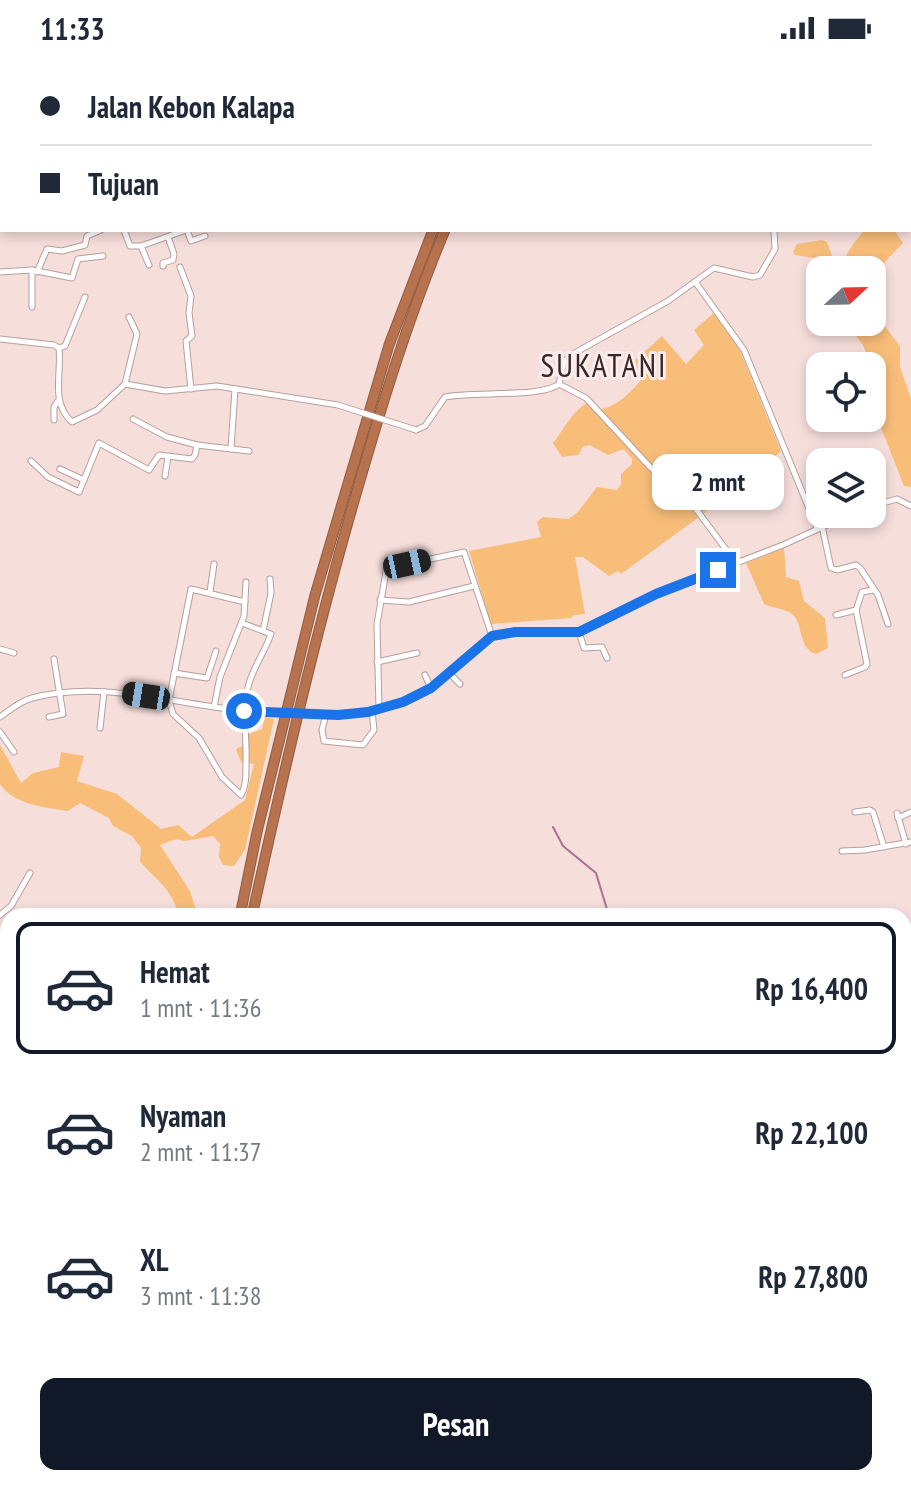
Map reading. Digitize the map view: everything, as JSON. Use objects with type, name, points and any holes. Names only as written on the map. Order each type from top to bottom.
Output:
[{"type":"highway","points":[[242,908],[315,595],[380,374],[432,232]]},
{"type":"highway","points":[[254,908],[326,597],[398,353],[420,288],[444,232]]},
{"type":"street","points":[[216,56],[225,56]]},
{"type":"street","points":[[32,307],[34,271],[47,249],[62,251],[85,245],[87,236],[96,232]]},
{"type":"street","points":[[125,232],[129,246],[141,246],[181,232]]},
{"type":"street","points":[[187,232],[191,241],[205,236]]},
{"type":"street","points":[[559,384],[561,369],[571,355],[696,283],[716,268],[753,277],[760,275],[775,249],[774,232]]},
{"type":"street","points":[[163,266],[163,263],[174,259],[168,237]]},
{"type":"street","points":[[141,246],[149,265]]},
{"type":"street","points":[[0,272],[34,271],[72,278],[78,259],[103,256]]},
{"type":"street","points":[[180,267],[191,300],[192,336],[186,341],[191,389]]},
{"type":"street","points":[[696,283],[723,316],[744,350],[806,496]]},
{"type":"street","points":[[0,339],[59,348],[65,346],[85,297]]},
{"type":"street","points":[[59,348],[59,400],[64,414],[75,422],[105,404],[125,384],[137,334],[129,317]]},
{"type":"street","points":[[125,384],[165,391],[217,386],[338,405],[416,430],[425,426],[445,397],[545,389],[559,384],[586,398],[651,468],[696,509],[736,563]]},
{"type":"street","points":[[231,449],[235,389]]},
{"type":"street","points":[[54,420],[54,407],[59,400]]},
{"type":"street","points":[[133,419],[167,437],[197,445],[249,451]]},
{"type":"street","points":[[31,461],[45,476],[77,492],[81,491],[99,443],[149,470],[157,456],[192,459],[197,445]]},
{"type":"street","points":[[165,476],[168,457]]},
{"type":"street","points":[[60,469],[84,480]]},
{"type":"street","points":[[886,502],[897,499],[911,506]]},
{"type":"street","points":[[0,717],[28,699],[104,692],[244,711],[326,714],[376,710],[403,702],[431,688],[492,636],[515,632],[579,632],[656,594],[817,528]]},
{"type":"street","points":[[819,528],[831,568],[837,570],[856,565],[860,568],[874,589],[888,624]]},
{"type":"street","points":[[326,714],[322,730],[324,741],[363,745],[374,730],[377,624],[390,560],[400,559],[407,564],[464,552],[492,636]]},
{"type":"street","points":[[210,592],[214,564]]},
{"type":"street","points":[[263,631],[271,593],[270,579]]},
{"type":"street","points":[[214,707],[220,677],[242,623],[246,582]]},
{"type":"street","points":[[380,600],[409,602],[474,586]]},
{"type":"street","points":[[242,623],[271,635],[249,684],[244,711],[246,759],[241,795],[222,777],[199,738],[173,714],[169,700],[190,591],[194,588],[245,602]]},
{"type":"street","points":[[845,675],[867,664],[856,610],[862,592],[874,589]]},
{"type":"street","points":[[836,615],[856,610]]},
{"type":"street","points":[[579,632],[584,648],[602,647],[607,658]]},
{"type":"street","points":[[0,649],[14,653]]},
{"type":"street","points":[[174,673],[207,678],[216,651]]},
{"type":"street","points":[[377,662],[417,653]]},
{"type":"street","points":[[49,717],[62,715],[54,659]]},
{"type":"street","points":[[448,672],[460,684]]},
{"type":"street","points":[[425,675],[431,688]]},
{"type":"street","points":[[100,728],[104,692]]},
{"type":"street","points":[[0,732],[14,752]]},
{"type":"street","points":[[855,812],[873,812],[884,847]]},
{"type":"street","points":[[842,851],[909,843],[898,816],[911,812]]},
{"type":"street","points":[[9,908],[30,873]]},
{"type":"shaded area","points":[[863,232],[895,232],[903,243],[886,261],[886,256],[846,256]]},
{"type":"shaded area","points":[[822,240],[827,242],[832,256],[795,255],[793,252],[797,244]]},
{"type":"shaded area","points":[[714,313],[739,348],[781,451],[757,472],[729,489],[714,506],[621,574],[618,571],[609,576],[583,557],[575,557],[585,614],[571,618],[491,624],[469,551],[541,537],[537,522],[543,517],[568,519],[577,513],[597,487],[617,490],[621,484],[621,474],[632,464],[624,449],[608,455],[589,445],[583,447],[578,455],[562,457],[553,443],[585,404],[591,401],[602,409],[620,401],[630,392],[643,378],[632,363],[662,336],[686,364],[704,345],[694,330]]},
{"type":"shaded area","points":[[886,328],[900,346],[900,367],[911,399],[911,487],[904,486],[883,432],[886,432],[886,352],[866,352],[856,336],[886,336]]},
{"type":"shaded area","points":[[784,548],[786,577],[799,581],[804,601],[825,618],[828,648],[816,654],[806,646],[794,616],[764,604],[746,563]]},
{"type":"shaded area","points":[[265,717],[274,719],[245,850],[234,866],[223,865],[219,857],[220,844],[213,836],[185,841],[176,839],[160,845],[190,891],[195,908],[176,908],[169,893],[140,862],[141,848],[132,836],[113,826],[109,818],[80,803],[68,811],[21,801],[0,784],[0,745],[21,783],[33,773],[59,767],[61,752],[84,756],[77,781],[117,794],[161,829],[178,825],[192,837],[245,800],[254,764],[241,762],[236,749],[249,743],[249,734],[262,729]]},
{"type":"waterway","points":[[553,827],[563,846],[596,873],[607,908]]},
{"type":"district","name":"SUKATANI","points":[[604,366]]},
{"type":"route","points":[[244,711],[338,715],[368,712],[403,702],[431,688],[492,636],[506,632],[579,632],[656,594],[718,570]]}]
